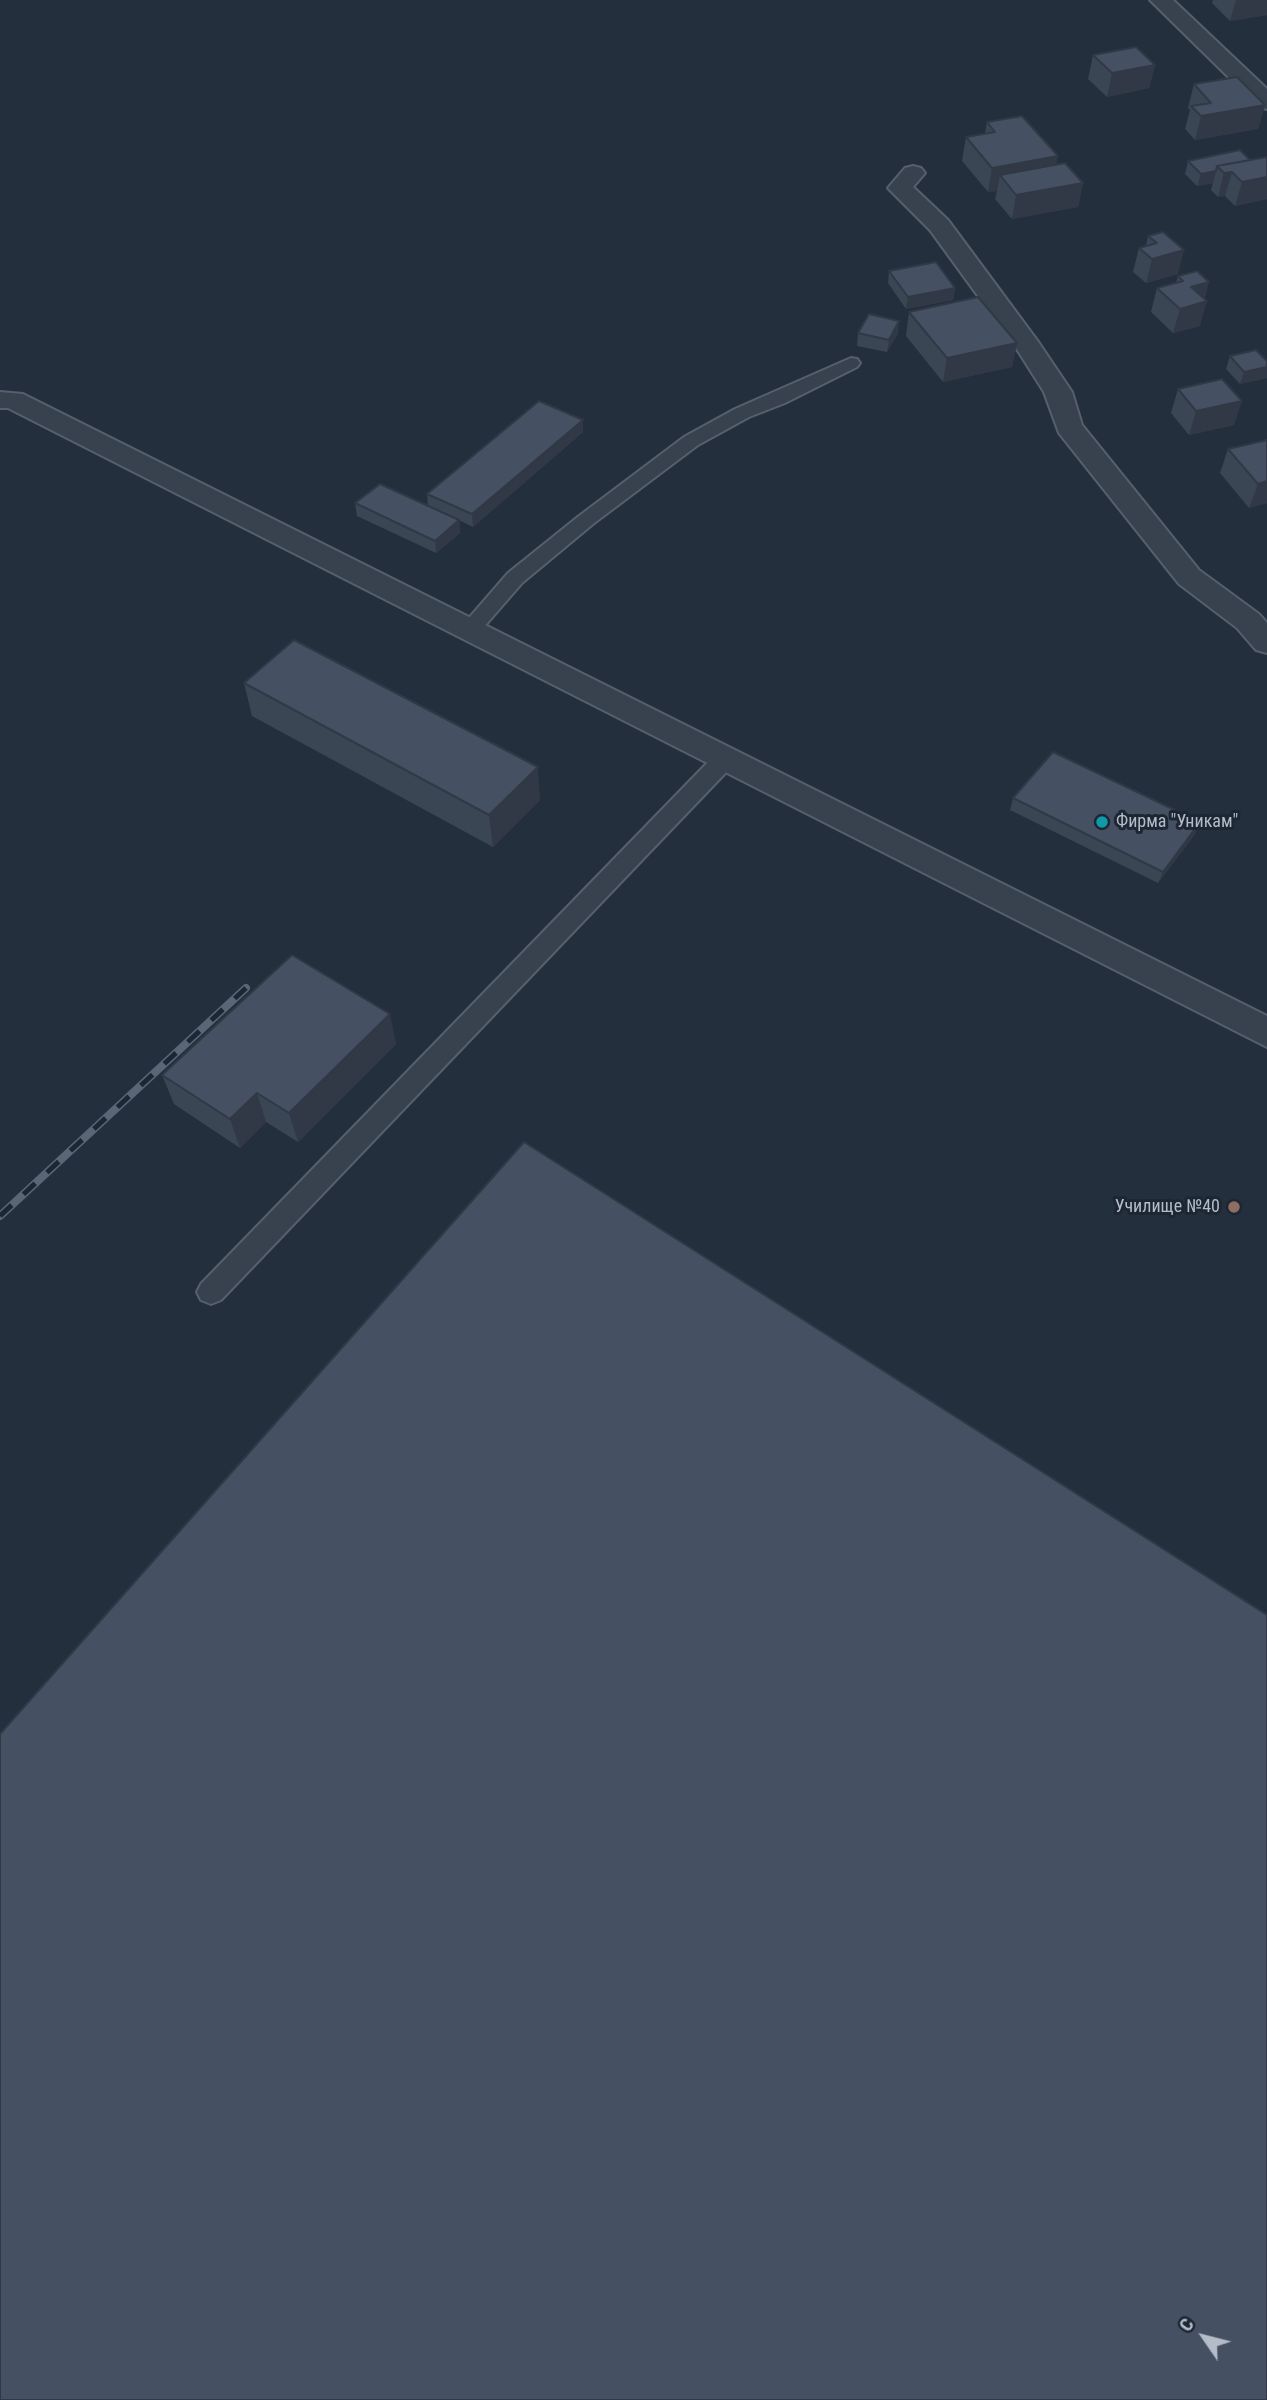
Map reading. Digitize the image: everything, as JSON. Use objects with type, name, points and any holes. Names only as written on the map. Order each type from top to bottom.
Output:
[{"type":"street","points":[[1161,0],[1267,102]]},
{"type":"street","points":[[913,173],[900,188],[939,225],[1030,349],[1058,392],[1069,427],[1189,577],[1248,621],[1267,643]]},
{"type":"street","points":[[0,400],[13,400],[1267,1033]]},
{"type":"lane","points":[[469,631],[515,578],[586,520],[691,441],[742,413],[778,399],[851,363]]},
{"type":"lane","points":[[211,1292],[724,760]]},
{"type":"building","points":[[1136,47],[1155,65],[1112,73],[1093,55]]},
{"type":"building","points":[[1237,77],[1265,105],[1201,116],[1191,106],[1211,103],[1194,84]]},
{"type":"building","points":[[1022,116],[1058,156],[992,168],[966,137],[995,132],[987,122]]},
{"type":"building","points":[[1240,150],[1250,160],[1217,166],[1216,171],[1201,174],[1188,161]]},
{"type":"building","points":[[1267,157],[1267,177],[1242,182],[1232,172],[1224,173],[1217,166]]},
{"type":"building","points":[[1065,163],[1083,183],[1016,195],[1000,175]]},
{"type":"building","points":[[1163,232],[1184,250],[1152,259],[1139,248],[1157,243],[1148,236]]},
{"type":"building","points":[[936,262],[955,288],[908,297],[889,271]]},
{"type":"building","points":[[1197,271],[1209,282],[1191,287],[1207,301],[1180,309],[1157,288],[1183,281],[1178,276]]},
{"type":"building","points":[[978,297],[1017,343],[947,358],[909,312]]},
{"type":"building","points":[[869,314],[899,321],[889,340],[858,333]]},
{"type":"building","points":[[1256,350],[1267,361],[1267,367],[1244,372],[1230,356]]},
{"type":"building","points":[[1222,379],[1242,401],[1196,411],[1178,389]]},
{"type":"building","points":[[539,401],[583,420],[472,514],[427,494]]},
{"type":"building","points":[[1267,440],[1267,481],[1258,484],[1228,449]]},
{"type":"building","points":[[380,484],[459,520],[435,541],[355,503]]},
{"type":"building","points":[[294,640],[538,767],[489,815],[244,683]]},
{"type":"building","name":"Фирма \"Уникам\"","points":[[1053,752],[1200,822],[1163,872],[1013,798]]},
{"type":"building","points":[[292,955],[390,1014],[289,1113],[257,1093],[230,1119],[162,1075]]},
{"type":"building","points":[[524,1142],[1267,1615],[1267,2400],[0,2400],[0,1734]]},
{"type":"railway","points":[[0,1216],[246,988]]},
{"type":"place","name":"Фирма \"Уникам\"","points":[[1102,822]]},
{"type":"place","name":"Училище №40","points":[[1234,1207]]}]
